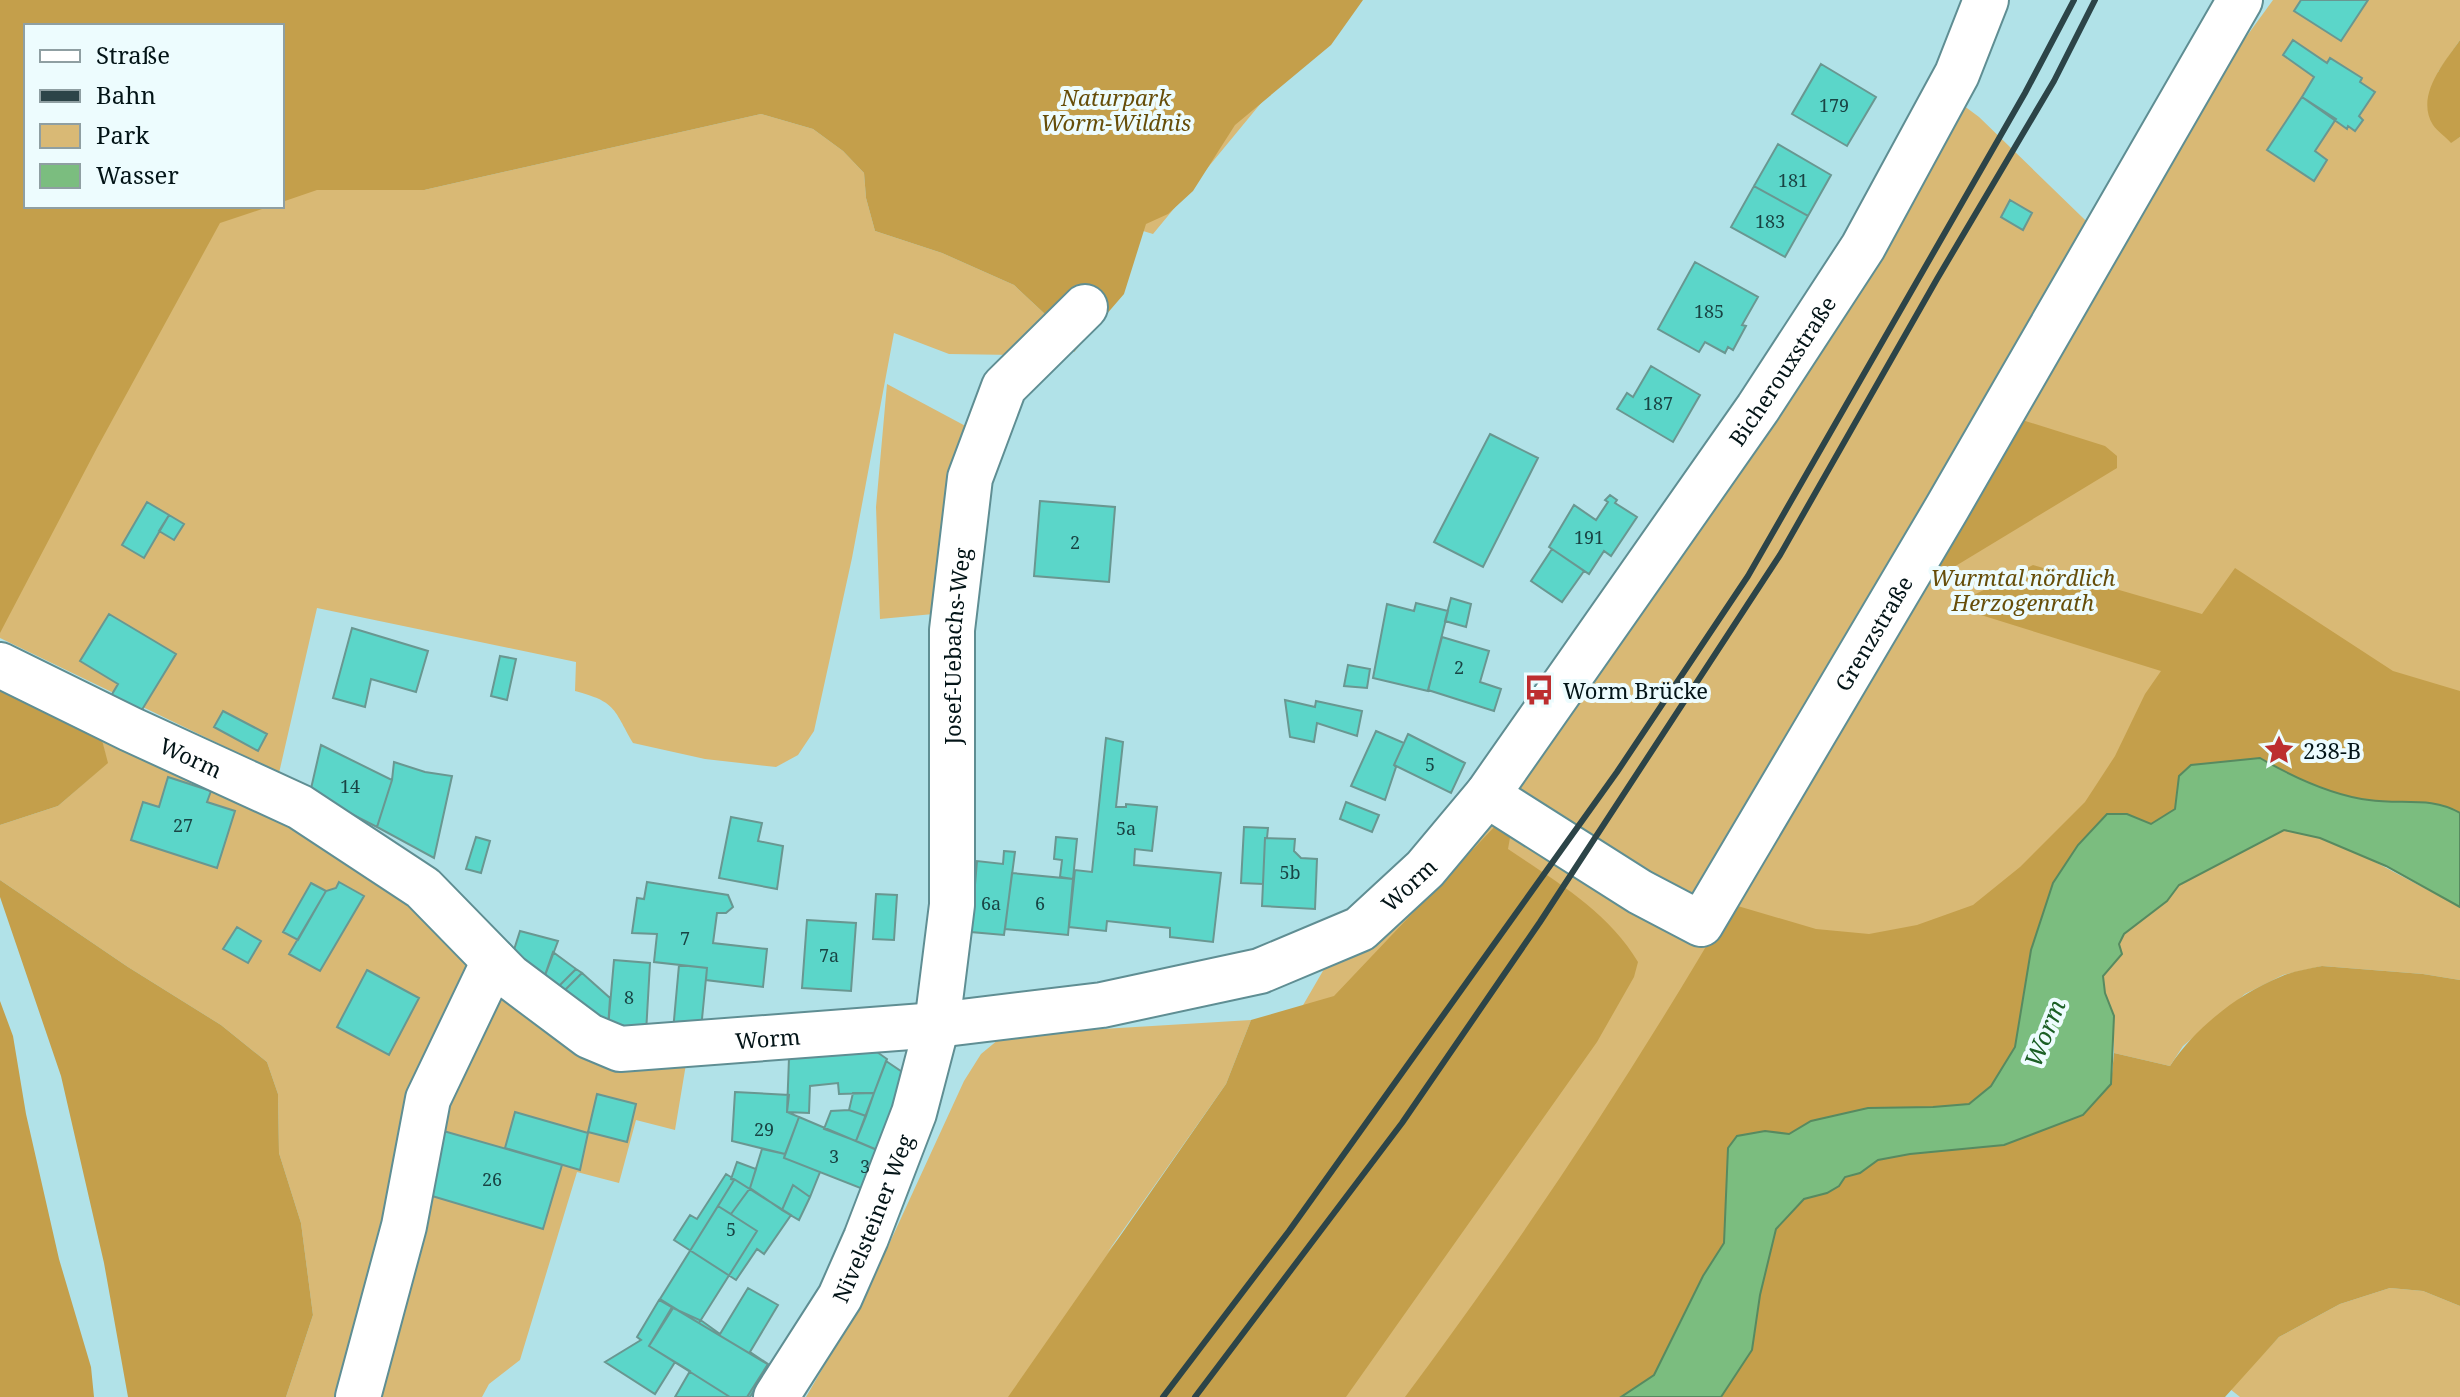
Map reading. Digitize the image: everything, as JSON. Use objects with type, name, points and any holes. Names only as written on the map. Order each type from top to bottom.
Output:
[{"type":"street","name":"Bicherouxstraße","points":[[1540,717],[1758,408],[1863,247],[1957,74],[1986,0]]},
{"type":"street","name":"Grenzstraße","points":[[1487,795],[1640,892],[1701,924],[1947,508],[2240,0]]},
{"type":"street","name":"Josef-Uebachs-Weg","points":[[937,1025],[952,905],[952,630],[970,478],[1004,387],[1085,307]]},
{"type":"street","name":"Worm","points":[[0,665],[300,807],[423,888],[509,976],[589,1036],[620,1049],[937,1025],[1102,1005],[1260,971],[1360,929],[1425,869],[1487,795],[1540,717]]},
{"type":"street","points":[[358,1397],[404,1226],[428,1099],[494,961]]},
{"type":"street","name":"Nivelsteiner Weg","points":[[776,1397],[840,1297],[866,1238],[914,1113],[937,1025]]},
{"type":"green space","points":[[0,0],[1346,0],[1153,234],[884,153],[892,86],[478,162],[424,190],[761,114],[813,129],[843,151],[864,173],[866,198],[875,231],[942,253],[1014,285],[1046,315],[1015,355],[949,354],[894,333],[852,558],[814,731],[798,755],[776,767],[705,759],[633,743],[612,708],[599,699],[575,691],[576,662],[317,608],[279,773],[0,638]]},
{"type":"green space","name":"Naturpark Worm-Wildnis","points":[[0,0],[1363,0],[1331,45],[1235,125],[1193,191],[1168,214],[1146,224],[1124,294],[1074,352],[1046,315],[1014,285],[942,253],[875,231],[866,198],[864,173],[843,151],[813,129],[761,114],[424,190],[317,190],[284,201],[284,24],[24,24],[24,208],[265,208],[220,223],[0,633]]},
{"type":"green space","name":"Wurmtal nördlich Herzogenrath","points":[[2273,0],[2460,0],[2460,40],[2438,72],[2451,142],[2460,137],[2460,873],[2360,854],[2460,907],[2460,980],[2322,966],[2283,975],[2245,994],[2183,1046],[2170,1066],[2114,1053],[2113,1014],[1659,1397],[806,1397],[868,1290],[964,1081],[981,1054],[1004,1035],[1251,1020],[1226,1084],[1107,1253],[1295,1019],[1338,945],[1416,866],[1710,463],[1936,85],[1979,117],[2114,248],[2188,117]]},
{"type":"green space","points":[[2460,40],[2460,137],[2451,143],[2433,125],[2427,103],[2434,80]]},
{"type":"green space","points":[[887,384],[973,430],[944,613],[880,619],[876,507]]},
{"type":"green space","points":[[2019,419],[2105,446],[2117,456],[2117,468],[1944,573],[1923,581]]},
{"type":"green space","points":[[2033,565],[2202,614],[2235,568],[2393,671],[2460,691],[2460,813],[2438,804],[2369,800],[2340,794],[2298,778],[2259,758],[2179,776],[2176,809],[2151,825],[2127,814],[2078,845],[2053,883],[2031,950],[2015,1047],[1991,1086],[1970,1104],[1868,1108],[1811,1121],[1789,1134],[1765,1131],[1738,1136],[1728,1148],[1724,1243],[1703,1276],[1654,1375],[1621,1397],[1405,1397],[1575,1155],[1655,1031],[1731,904],[1816,929],[1869,934],[1917,925],[1973,905],[2020,867],[2085,802],[2115,756],[2145,694],[2161,671],[1952,606]]},
{"type":"green space","points":[[0,689],[101,736],[108,763],[58,806],[0,825]]},
{"type":"green space","points":[[101,736],[339,835],[554,1020],[686,1064],[675,1130],[636,1120],[619,1183],[577,1172],[520,1360],[489,1384],[482,1397],[286,1397],[313,1315],[301,1223],[279,1153],[278,1094],[267,1062],[221,1025],[128,967],[0,880],[0,825],[58,806],[107,763]]},
{"type":"green space","points":[[1516,804],[1508,849],[1562,885],[1612,927],[1638,962],[1634,977],[1597,1042],[1346,1397],[1008,1397],[1226,1084],[1251,1020],[1334,996]]},
{"type":"green space","points":[[0,880],[128,967],[221,1025],[267,1062],[278,1094],[279,1153],[301,1223],[313,1315],[286,1397],[128,1397],[104,1263],[61,1076],[0,897]]},
{"type":"green space","points":[[2322,966],[2460,980],[2460,1306],[2423,1291],[2390,1288],[2340,1304],[2279,1337],[2225,1397],[1721,1397],[1752,1350],[1760,1295],[1776,1229],[1804,1199],[1839,1186],[1845,1177],[1860,1173],[1878,1160],[2004,1145],[2111,1084],[2114,1053],[2170,1066],[2192,1038],[2233,1003],[2285,975]]},
{"type":"green space","points":[[0,1001],[13,1036],[26,1114],[59,1259],[91,1367],[94,1397],[0,1397]]},
{"type":"green space","points":[[2390,1288],[2423,1291],[2460,1306],[2460,1397],[2240,1397],[2230,1389],[2279,1337],[2340,1304]]},
{"type":"water","points":[[2260,758],[2327,790],[2355,798],[2438,804],[2460,813],[2460,907],[2386,866],[2320,838],[2284,830],[2179,885],[2167,901],[2124,934],[2119,944],[2122,954],[2103,976],[2105,993],[2114,1016],[2111,1084],[2083,1115],[2004,1145],[1878,1160],[1860,1173],[1845,1177],[1839,1186],[1827,1193],[1804,1199],[1776,1229],[1760,1295],[1752,1350],[1721,1397],[1621,1397],[1654,1375],[1703,1276],[1724,1243],[1728,1148],[1737,1136],[1765,1131],[1789,1134],[1811,1121],[1868,1108],[1969,1104],[1991,1086],[2015,1047],[2031,950],[2053,883],[2078,845],[2107,814],[2127,814],[2151,824],[2175,809],[2179,776],[2191,765]]},
{"type":"building","points":[[2301,0],[2368,0],[2341,41],[2294,11]]},
{"type":"building","points":[[2293,40],[2327,63],[2330,58],[2362,78],[2360,82],[2375,92],[2359,116],[2363,120],[2355,131],[2348,126],[2347,129],[2302,97],[2314,77],[2283,55]]},
{"type":"building","points":[[1821,64],[1876,97],[1847,146],[1792,114]]},
{"type":"building","points":[[2302,97],[2336,119],[2315,151],[2327,160],[2314,181],[2267,150]]},
{"type":"building","points":[[1778,144],[1831,175],[1808,216],[1754,186]]},
{"type":"building","points":[[1754,186],[1808,216],[1785,257],[1731,227]]},
{"type":"building","points":[[2010,200],[2032,213],[2023,230],[2001,217]]},
{"type":"building","points":[[1695,262],[1758,297],[1742,325],[1746,326],[1733,350],[1728,347],[1725,353],[1705,342],[1699,352],[1658,329]]},
{"type":"building","points":[[1651,366],[1700,395],[1673,442],[1617,409],[1627,393],[1633,397]]},
{"type":"building","points":[[1490,434],[1538,458],[1483,567],[1434,542]]},
{"type":"building","points":[[1610,495],[1617,500],[1615,503],[1637,517],[1611,556],[1604,551],[1589,574],[1549,547],[1574,505],[1596,520]]},
{"type":"building","points":[[1040,501],[1115,507],[1109,582],[1034,576]]},
{"type":"building","points":[[147,502],[169,515],[144,558],[122,545]]},
{"type":"building","points":[[169,515],[184,524],[174,540],[159,531]]},
{"type":"building","points":[[1552,549],[1584,571],[1562,602],[1531,581]]},
{"type":"building","points":[[1451,598],[1471,604],[1466,627],[1445,621]]},
{"type":"building","points":[[1416,603],[1448,611],[1428,691],[1373,678],[1387,604],[1414,611]]},
{"type":"building","points":[[109,614],[176,654],[140,713],[111,696],[118,684],[80,661]]},
{"type":"building","points":[[352,628],[428,651],[416,692],[371,679],[365,707],[333,698]]},
{"type":"building","points":[[1442,637],[1489,651],[1480,682],[1501,689],[1494,711],[1428,690]]},
{"type":"building","points":[[500,656],[516,659],[507,700],[491,696]]},
{"type":"building","points":[[1348,665],[1370,669],[1367,688],[1344,686]]},
{"type":"building","points":[[1285,700],[1315,707],[1316,701],[1362,711],[1357,736],[1317,723],[1314,742],[1290,737]]},
{"type":"building","points":[[223,711],[267,734],[258,751],[214,727]]},
{"type":"building","points":[[1376,731],[1404,743],[1394,765],[1396,767],[1385,800],[1351,786]]},
{"type":"building","points":[[1408,734],[1465,763],[1451,793],[1394,765]]},
{"type":"building","points":[[1106,738],[1123,742],[1116,807],[1126,807],[1126,804],[1157,807],[1152,851],[1135,849],[1134,865],[1221,873],[1213,942],[1170,937],[1170,928],[1107,921],[1106,931],[1069,927],[1075,870],[1092,872]]},
{"type":"building","points":[[321,745],[392,780],[377,827],[310,793]]},
{"type":"building","points":[[394,762],[425,772],[452,776],[434,858],[377,827],[392,780]]},
{"type":"building","points":[[168,777],[211,791],[207,802],[235,811],[217,868],[131,840],[143,802],[159,807]]},
{"type":"building","points":[[1346,802],[1379,815],[1372,832],[1340,819]]},
{"type":"building","points":[[731,817],[762,823],[758,841],[783,846],[777,889],[719,878]]},
{"type":"building","points":[[1244,827],[1268,828],[1263,884],[1241,883]]},
{"type":"building","points":[[476,837],[490,841],[481,873],[466,869]]},
{"type":"building","points":[[1056,837],[1077,839],[1073,879],[1060,877],[1062,860],[1054,859]]},
{"type":"building","points":[[1265,838],[1295,839],[1294,851],[1301,858],[1317,859],[1315,909],[1262,906]]},
{"type":"building","points":[[1004,851],[1015,852],[1004,935],[971,932],[977,861],[1003,864]]},
{"type":"building","points":[[1012,873],[1073,879],[1068,935],[1005,929]]},
{"type":"building","points":[[339,882],[364,896],[320,971],[289,954],[326,891],[336,888]]},
{"type":"building","points":[[647,882],[728,895],[733,907],[726,913],[717,913],[713,943],[767,949],[763,987],[706,980],[707,968],[654,962],[657,934],[632,933],[637,898],[644,899]]},
{"type":"building","points":[[311,883],[326,891],[298,940],[283,932]]},
{"type":"building","points":[[876,894],[897,895],[894,940],[873,939]]},
{"type":"building","points":[[807,920],[856,923],[851,991],[802,988]]},
{"type":"building","points":[[237,927],[261,941],[248,963],[223,949]]},
{"type":"building","points":[[520,931],[558,941],[544,978],[513,953]]},
{"type":"building","points":[[553,952],[576,969],[557,988],[544,978]]},
{"type":"building","points":[[614,960],[650,963],[646,1033],[608,1028]]},
{"type":"building","points":[[679,965],[707,968],[701,1029],[673,1031]]},
{"type":"building","points":[[576,969],[582,973],[562,993],[557,988]]},
{"type":"building","points":[[367,970],[419,998],[389,1055],[337,1027]]},
{"type":"building","points":[[582,973],[610,998],[608,1028],[562,993]]},
{"type":"building","points":[[877,1052],[887,1059],[874,1093],[839,1094],[838,1083],[810,1086],[809,1113],[787,1112],[789,1058]]},
{"type":"building","points":[[886,1061],[911,1078],[882,1152],[856,1141]]},
{"type":"building","points":[[735,1092],[789,1095],[787,1112],[799,1117],[785,1154],[732,1141]]},
{"type":"building","points":[[853,1093],[874,1093],[866,1116],[849,1110]]},
{"type":"building","points":[[597,1094],[636,1104],[627,1142],[588,1132]]},
{"type":"building","points":[[849,1110],[866,1116],[856,1141],[824,1129],[831,1111]]},
{"type":"building","points":[[515,1112],[588,1133],[580,1170],[505,1148]]},
{"type":"building","points":[[799,1117],[884,1153],[868,1191],[784,1158]]},
{"type":"building","points":[[440,1130],[562,1165],[543,1229],[422,1193]]},
{"type":"building","points":[[762,1149],[785,1154],[784,1158],[820,1172],[810,1197],[793,1185],[782,1210],[750,1188]]},
{"type":"building","points":[[737,1162],[756,1169],[750,1188],[731,1214],[718,1206],[734,1180],[731,1179]]},
{"type":"building","points":[[726,1174],[791,1215],[764,1254],[757,1249],[736,1280],[674,1240],[690,1215],[697,1219]]},
{"type":"building","points":[[793,1185],[810,1197],[799,1220],[782,1210]]},
{"type":"building","points":[[718,1206],[757,1231],[699,1323],[660,1299]]},
{"type":"building","points":[[748,1288],[778,1305],[750,1352],[768,1364],[747,1397],[730,1397],[649,1346],[673,1308],[702,1321],[720,1334]]},
{"type":"building","points":[[659,1300],[673,1308],[649,1346],[675,1362],[655,1394],[605,1362],[641,1340],[637,1337]]},
{"type":"building","points":[[672,1307],[769,1365],[750,1397],[675,1397],[690,1371],[649,1346]]},
{"type":"railway","points":[[1163,1397],[1289,1231],[1617,772],[1748,576],[2025,93],[2074,0]]},
{"type":"railway","points":[[1195,1397],[1402,1123],[1540,922],[1780,555],[2054,81],[2095,0]]},
{"type":"place","name":"Worm Brücke","points":[[1539,690]]},
{"type":"place","name":"238-B","points":[[2279,750]]}]
